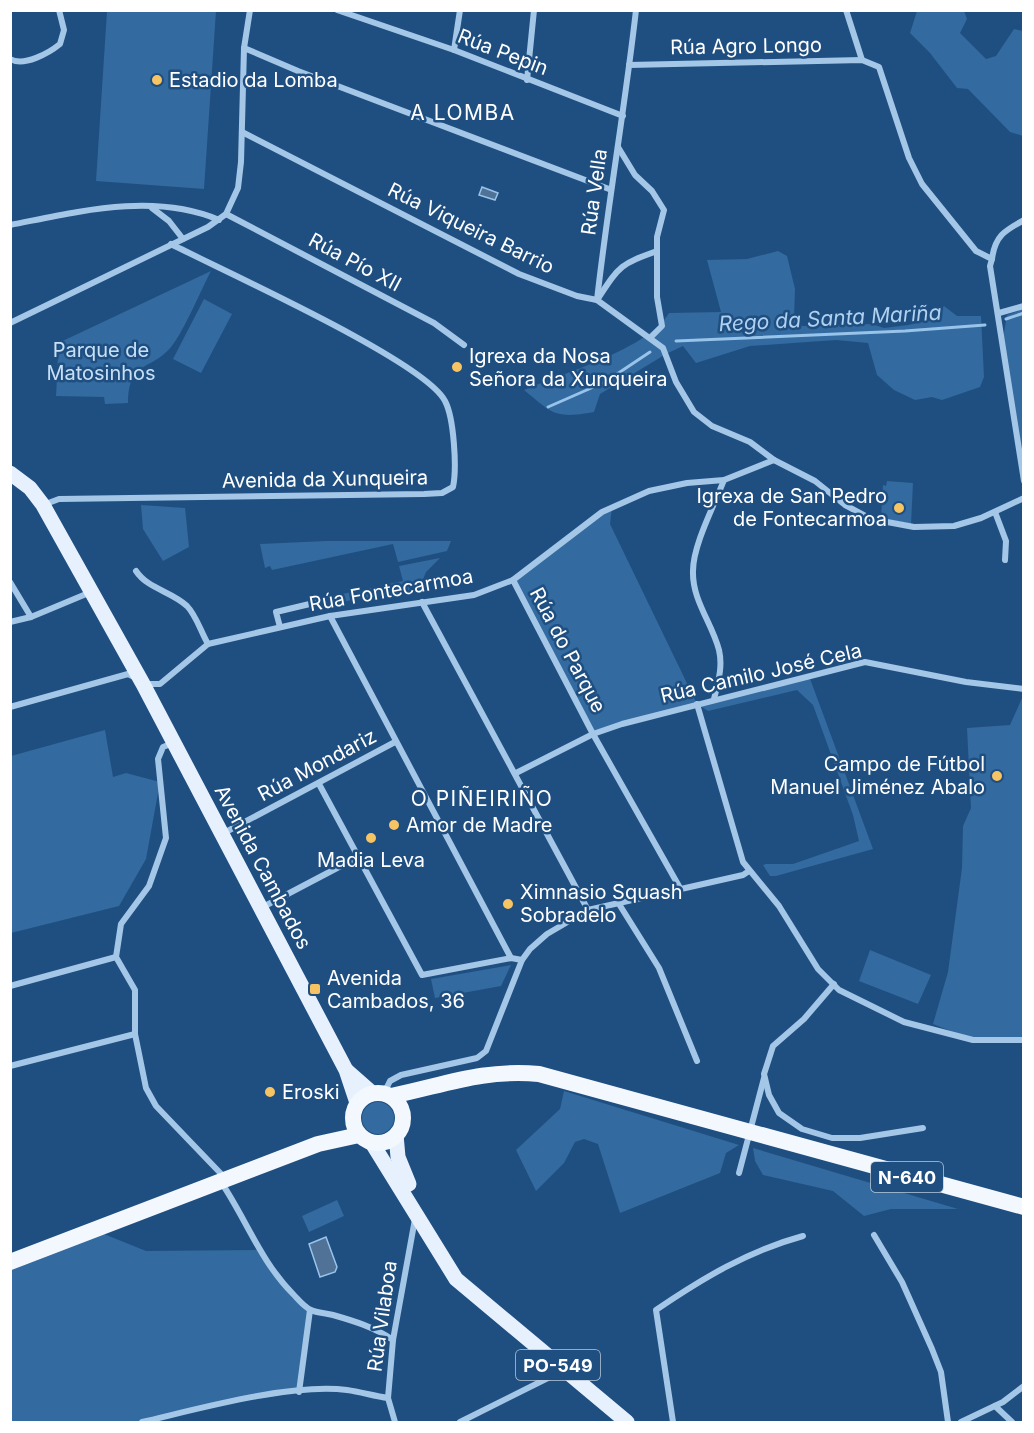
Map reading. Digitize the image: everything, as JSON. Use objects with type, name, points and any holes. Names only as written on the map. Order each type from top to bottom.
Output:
[{"type":"highway","name":"N-640","points":[[355,1110],[382,1094],[509,1071],[539,1074],[1023,1207]]},
{"type":"highway","name":"N-640","points":[[396,1135],[403,1117],[424,1098],[456,1080]]},
{"type":"highway","points":[[382,1094],[400,1105],[403,1117]]},
{"type":"highway","points":[[318,1144],[355,1110],[366,1139]]},
{"type":"highway","points":[[10,1262],[318,1144],[366,1139],[387,1142],[396,1135]]},
{"type":"main road","name":"Avenida Cambados","points":[[10,474],[30,488],[43,505],[143,684],[346,1070],[355,1110]]},
{"type":"main road","name":"Avenida Cambados","points":[[346,1070],[382,1094]]},
{"type":"main road","name":"PO-549","points":[[396,1135],[402,1172],[445,1251],[489,1308]]},
{"type":"main road","name":"PO-549","points":[[366,1139],[456,1279],[627,1422]]},
{"type":"street","points":[[10,59],[16,62],[28,61],[60,44],[64,30],[59,10]]},
{"type":"street","points":[[10,323],[183,239],[226,214],[238,188],[244,48],[250,10]]},
{"type":"street","name":"Rúa Pepin","points":[[337,10],[454,50],[623,116]]},
{"type":"street","points":[[454,50],[460,10]]},
{"type":"street","points":[[527,80],[534,10]]},
{"type":"street","name":"Rúa Vella","points":[[597,300],[609,189],[623,116],[636,10]]},
{"type":"street","points":[[846,10],[862,60],[879,67],[909,158],[922,184],[976,250],[992,259]]},
{"type":"street","points":[[244,48],[298,71],[609,189]]},
{"type":"street","name":"Rúa Agro Longo","points":[[629,64],[862,60]]},
{"type":"street","name":"Rúa Viqueira Barrio","points":[[242,132],[519,274],[577,296],[597,300],[663,348],[676,382],[694,412],[712,426],[750,442],[774,460]]},
{"type":"street","points":[[618,146],[635,175],[651,191],[664,210],[657,237],[657,297],[662,326],[650,338]]},
{"type":"street","points":[[10,225],[110,206],[202,213],[219,220]]},
{"type":"street","points":[[152,208],[168,221],[183,239]]},
{"type":"street","name":"Rúa Pío XII","points":[[226,214],[434,323],[464,345]]},
{"type":"street","points":[[1023,220],[1002,232],[994,243],[990,266],[1023,481]]},
{"type":"street","name":"Avenida da Xunqueira","points":[[43,505],[59,499],[424,494],[442,493],[453,487],[456,474],[449,412],[439,392],[428,382],[391,356],[171,244]]},
{"type":"street","points":[[597,300],[617,269],[631,260],[657,251]]},
{"type":"street","points":[[999,313],[1023,306]]},
{"type":"street","points":[[774,460],[815,481],[845,505],[871,519],[914,527],[954,526],[995,512],[1023,498]]},
{"type":"street","name":"Rúa Fontecarmoa","points":[[143,684],[160,684],[208,644],[330,616],[474,595],[513,580],[602,512],[649,491],[687,483],[724,480],[774,460]]},
{"type":"street","points":[[714,699],[721,671],[718,649],[696,593],[693,571],[697,551],[724,480]]},
{"type":"street","points":[[995,512],[1006,541],[1005,560]]},
{"type":"street","points":[[136,572],[143,582],[173,595],[188,607],[208,644]]},
{"type":"street","name":"Rúa do Parque","points":[[513,580],[594,734],[680,888]]},
{"type":"street","points":[[10,582],[31,617]]},
{"type":"street","points":[[10,622],[31,617],[92,592]]},
{"type":"street","points":[[280,627],[276,612],[318,602]]},
{"type":"street","points":[[422,602],[588,910]]},
{"type":"street","points":[[330,616],[511,958]]},
{"type":"street","name":"Rúa Camilo José Cela","points":[[516,774],[594,734],[714,699],[865,662],[966,682],[1023,689]]},
{"type":"street","points":[[10,707],[128,674],[143,684]]},
{"type":"street","points":[[697,704],[742,862],[779,906],[818,969],[839,990],[904,1022],[973,1041],[1023,1040]]},
{"type":"street","name":"Rúa Mondariz","points":[[222,834],[395,742]]},
{"type":"street","points":[[173,743],[163,747],[158,759],[166,838],[149,886],[121,924],[116,957],[135,990],[135,1034],[146,1088],[156,1106],[223,1180],[279,1280],[310,1310],[358,1322],[379,1330],[393,1340]]},
{"type":"street","points":[[319,784],[422,975],[511,958],[522,960]]},
{"type":"street","points":[[261,908],[358,858]]},
{"type":"street","points":[[382,1094],[390,1081],[401,1075],[477,1058],[486,1051],[522,960],[530,949],[547,934],[588,910],[680,888],[722,881],[749,871]]},
{"type":"street","points":[[619,904],[658,968],[697,1061]]},
{"type":"street","points":[[10,986],[116,957]]},
{"type":"street","points":[[739,1173],[772,1046],[804,1019],[834,984]]},
{"type":"street","points":[[10,1066],[135,1034]]},
{"type":"street","points":[[764,1074],[769,1095],[779,1113],[802,1129],[832,1138],[850,1138],[923,1128]]},
{"type":"street","name":"Rúa Vilaboa","points":[[394,1422],[388,1398],[393,1340],[416,1214]]},
{"type":"street","points":[[874,1235],[902,1282],[932,1349],[941,1372],[948,1422]]},
{"type":"street","points":[[673,1422],[656,1310],[725,1266],[768,1246],[803,1236]]},
{"type":"street","points":[[299,1392],[310,1310]]},
{"type":"street","points":[[460,1422],[564,1370]]},
{"type":"street","points":[[962,1422],[995,1406],[1023,1386]]},
{"type":"street","points":[[141,1422],[248,1399],[299,1392],[345,1390],[388,1398]]},
{"type":"street","points":[[995,1406],[1012,1422]]},
{"type":"green space","name":"Estadio da Lomba","points":[[107,11],[216,11],[204,189],[96,181]]},
{"type":"green space","points":[[917,11],[964,11],[967,19],[960,33],[986,59],[996,56],[1014,29],[1023,31],[1023,136],[1010,132],[968,89],[957,88],[930,53],[910,33]]},
{"type":"green space","points":[[778,251],[787,256],[795,289],[794,319],[802,326],[872,324],[884,328],[908,325],[931,320],[944,306],[957,316],[981,316],[984,377],[980,387],[942,400],[932,397],[915,400],[894,390],[877,375],[868,343],[836,340],[750,346],[696,363],[683,346],[600,394],[594,412],[571,415],[555,413],[524,390],[624,349],[658,326],[669,313],[721,312],[707,260],[747,259]]},
{"type":"green space","name":"Parque de Matosinhos","points":[[211,271],[171,347],[142,368],[132,379],[128,403],[105,404],[104,397],[56,396],[58,356],[52,346]]},
{"type":"green space","points":[[204,299],[232,314],[201,373],[173,359]]},
{"type":"green space","points":[[1023,309],[1024,451],[1019,456],[1003,339],[1007,315]]},
{"type":"green space","points":[[887,481],[913,483],[911,524],[881,518],[883,485],[886,486]]},
{"type":"green space","points":[[141,505],[185,508],[189,547],[163,561],[143,529]]},
{"type":"green space","points":[[612,507],[610,524],[697,704],[594,734],[513,580]]},
{"type":"green space","points":[[326,541],[451,541],[447,551],[398,562],[393,544],[272,570],[270,566],[265,568],[260,544]]},
{"type":"green space","points":[[440,558],[426,572],[419,589],[359,599],[356,591],[403,581],[399,566]]},
{"type":"green space","points":[[355,591],[357,599],[337,603],[335,596]]},
{"type":"green space","points":[[809,676],[873,849],[770,876],[763,865],[793,864],[859,841],[853,815],[813,705],[797,690],[708,711],[697,704]]},
{"type":"green space","points":[[1023,696],[1023,1043],[973,1040],[933,1024],[948,972],[962,868],[963,826],[971,808],[967,728],[1010,725]]},
{"type":"green space","points":[[105,730],[113,777],[126,773],[160,782],[146,859],[119,906],[11,933],[11,756]]},
{"type":"green space","points":[[870,950],[931,975],[918,1004],[859,981]]},
{"type":"green space","points":[[511,965],[501,986],[435,998],[431,979]]},
{"type":"green space","points":[[564,1091],[739,1145],[726,1153],[720,1173],[620,1213],[598,1144],[584,1139],[575,1142],[564,1163],[536,1191],[516,1150],[560,1109]]},
{"type":"green space","points":[[378,1102],[389,1107],[394,1118],[389,1129],[378,1134],[367,1129],[362,1118],[367,1107]]},
{"type":"green space","points":[[753,1148],[958,1209],[891,1209],[864,1216],[833,1191],[763,1175],[755,1161]]},
{"type":"green space","points":[[337,1200],[344,1216],[309,1232],[302,1216]]},
{"type":"green space","points":[[94,1230],[146,1251],[259,1250],[310,1310],[299,1392],[202,1408],[144,1422],[11,1422],[10,1266]]},
{"type":"shaded area","points":[[482,187],[498,193],[495,200],[479,195]]},
{"type":"shaded area","points":[[326,1237],[337,1267],[335,1272],[320,1277],[309,1244]]},
{"type":"waterway","name":"Rego da Santa Mariña","points":[[1006,319],[1024,313]]},
{"type":"waterway","name":"Rego da Santa Mariña","points":[[676,341],[905,331],[985,325]]},
{"type":"waterway","name":"Rego da Santa Mariña","points":[[548,407],[605,382],[650,352]]},
{"type":"place","name":"Estadio da Lomba","points":[[157,80]]},
{"type":"place","name":"Igrexa da Nosa Señora da Xunqueira","points":[[457,367]]},
{"type":"place","name":"Igrexa de San Pedro de Fontecarmoa","points":[[899,508]]},
{"type":"place","name":"Campo de Fútbol Manuel Jiménez Abalo","points":[[997,776]]},
{"type":"place","name":"Amor de Madre","points":[[394,825]]},
{"type":"place","name":"Madia Leva","points":[[371,838]]},
{"type":"place","name":"Ximnasio Squash Sobradelo","points":[[508,904]]},
{"type":"place","name":"Avenida Cambados, 36","points":[[315,989]]},
{"type":"place","name":"Eroski","points":[[270,1092]]},
{"type":"district","name":"A LOMBA","points":[[463,112]]},
{"type":"district","name":"O PIÑEIRIÑO","points":[[482,798]]}]
